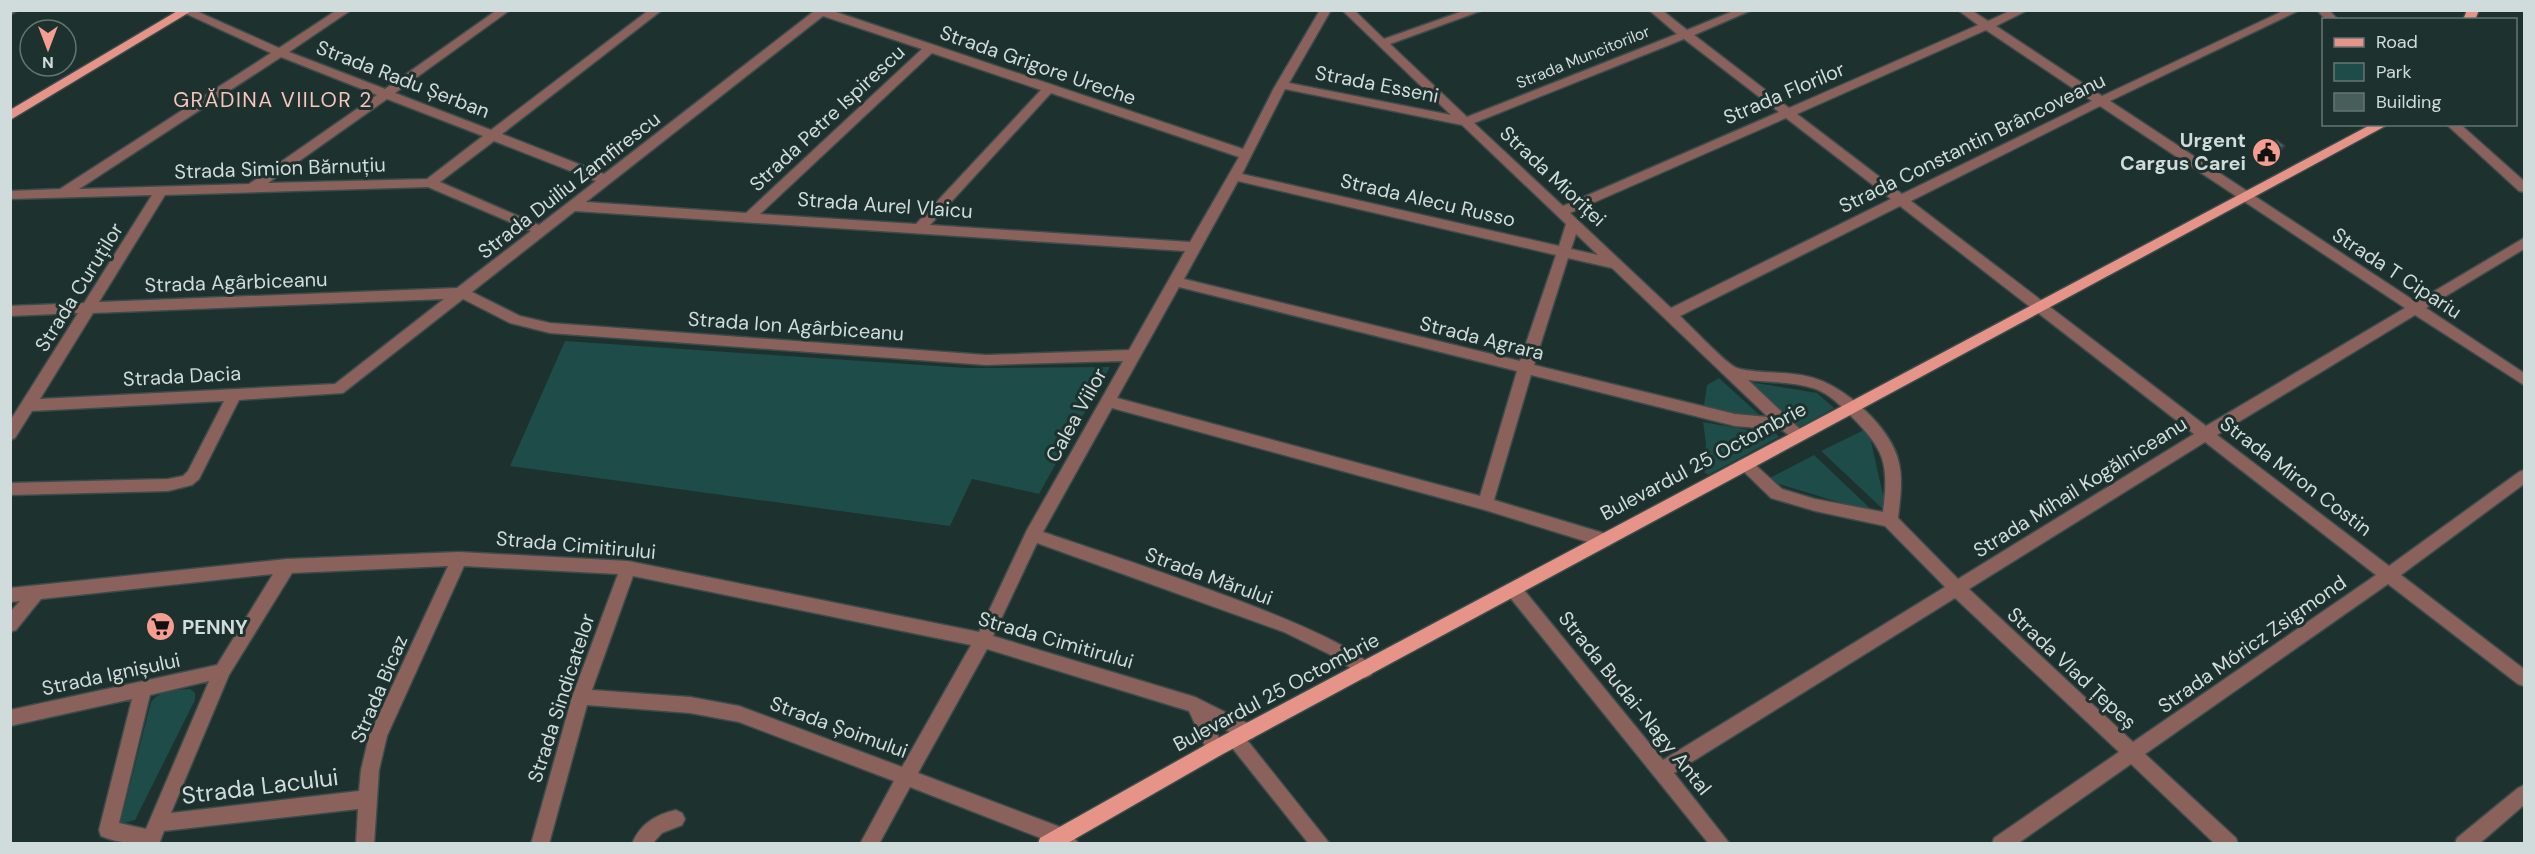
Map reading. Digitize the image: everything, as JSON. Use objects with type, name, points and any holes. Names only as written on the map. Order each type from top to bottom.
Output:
[{"type":"main road","points":[[10,116],[186,11]]},
{"type":"main road","name":"Bulevardul 25 Octombrie","points":[[1059,841],[1215,749],[2379,126]]},
{"type":"street","points":[[60,195],[346,10]]},
{"type":"street","points":[[251,189],[506,10]]},
{"type":"street","points":[[430,183],[657,10]]},
{"type":"street","name":"Calea Viilor","points":[[869,843],[982,640],[1033,535],[1246,155],[1282,85],[1326,10]]},
{"type":"street","name":"Strada Mioriței","points":[[1347,10],[1798,436]]},
{"type":"street","points":[[1383,44],[1478,10]]},
{"type":"street","name":"Strada Miron Costin","points":[[1654,10],[2524,679]]},
{"type":"street","name":"Strada Muncitorilor","points":[[1465,122],[1747,10]]},
{"type":"street","name":"Strada T Cipariu","points":[[1963,10],[2524,380]]},
{"type":"street","name":"Strada Florilor","points":[[1561,212],[2024,10]]},
{"type":"street","name":"Strada Constantin Brâncoveanu","points":[[1669,315],[2102,101],[2295,10]]},
{"type":"street","name":"Strada Radu Șerban","points":[[186,11],[281,53],[606,180]]},
{"type":"street","name":"Strada Grigore Ureche","points":[[820,11],[1047,90],[1246,155]]},
{"type":"street","name":"Strada Duiliu Zamfirescu","points":[[338,389],[820,11]]},
{"type":"street","name":"Strada Petre Ispirescu","points":[[751,215],[929,49]]},
{"type":"street","name":"Strada Esseni","points":[[1282,85],[1465,122]]},
{"type":"street","points":[[921,227],[1047,90]]},
{"type":"street","points":[[2454,126],[2524,188]]},
{"type":"street","name":"Strada Alecu Russo","points":[[1233,176],[1615,264]]},
{"type":"street","name":"Strada Simion Bărnuțiu","points":[[10,195],[430,183],[542,231]]},
{"type":"street","name":"Strada Curuților","points":[[10,434],[161,191]]},
{"type":"street","name":"Strada Aurel Vlaicu","points":[[574,206],[751,215],[1194,247]]},
{"type":"street","points":[[1485,504],[1525,369],[1573,223]]},
{"type":"street","name":"Strada Mihail Kogălniceanu","points":[[1660,771],[2206,434],[2524,243]]},
{"type":"street","name":"Strada Agrara","points":[[1174,280],[1735,420],[1783,424]]},
{"type":"street","name":"Strada Agârbiceanu","points":[[10,311],[463,293]]},
{"type":"street","name":"Strada Ion Agârbiceanu","points":[[463,293],[506,318],[523,325],[550,328],[986,360],[1134,355]]},
{"type":"street","points":[[1729,373],[1814,383],[1830,390],[1852,408],[1887,444],[1892,466],[1890,520],[1815,506],[1777,494],[1745,464]]},
{"type":"street","name":"Strada Dacia","points":[[28,405],[338,389]]},
{"type":"street","points":[[10,489],[168,485],[187,481],[194,475],[234,395]]},
{"type":"street","points":[[1107,401],[1485,504],[1604,540]]},
{"type":"street","name":"Strada Móricz Zsigmond","points":[[2001,843],[2390,574],[2524,476]]},
{"type":"street","name":"Strada Vlad Țepeș","points":[[1890,520],[1956,588],[2229,843]]},
{"type":"street","name":"Strada Mărului","points":[[1033,535],[1290,627],[1339,651],[1365,670]]},
{"type":"street","name":"Strada Cimitirului","points":[[10,595],[287,566],[459,559],[628,568],[982,640],[1195,705],[1241,735]]},
{"type":"street","name":"Strada Bicaz","points":[[365,843],[370,770],[378,736],[459,559]]},
{"type":"street","points":[[152,835],[222,671],[287,566]]},
{"type":"street","name":"Strada Sindicatelor","points":[[540,843],[581,697],[628,568]]},
{"type":"street","name":"Strada Budai-Nagy Antal","points":[[1514,590],[1721,843]]},
{"type":"street","points":[[10,625],[36,593]]},
{"type":"street","name":"Strada Ignișului","points":[[10,718],[222,671]]},
{"type":"street","name":"Strada Lacului","points":[[143,688],[108,830],[152,835],[368,799]]},
{"type":"street","name":"Strada Șoimului","points":[[581,697],[690,705],[739,714],[908,776],[1059,841]]},
{"type":"street","points":[[1195,705],[1215,749]]},
{"type":"street","points":[[1241,735],[1321,843]]},
{"type":"street","points":[[2464,843],[2524,794]]},
{"type":"street","points":[[641,843],[661,822],[676,819]]},
{"type":"green space","points":[[565,341],[966,368],[1110,367],[1039,494],[972,479],[950,526],[510,466]]},
{"type":"green space","points":[[1719,378],[1765,420],[1703,412],[1707,385]]},
{"type":"green space","points":[[1744,381],[1817,393],[1834,408],[1794,430]]},
{"type":"green space","points":[[1703,422],[1749,430],[1774,431],[1779,437],[1708,475],[1704,472],[1706,444]]},
{"type":"green space","points":[[1868,428],[1887,513],[1821,451]]},
{"type":"green space","points":[[1814,455],[1875,513],[1766,480]]},
{"type":"green space","points":[[190,689],[195,693],[195,700],[135,820],[120,824],[151,702],[164,693]]},
{"type":"building","points":[[2277,140],[2285,146],[2275,151],[2267,146]]},
{"type":"place","name":"Urgent Cargus Carei","points":[[2267,152]]},
{"type":"place","name":"PENNY","points":[[161,627]]},
{"type":"district","name":"GRĂDINA VIILOR 2","points":[[273,100]]}]
